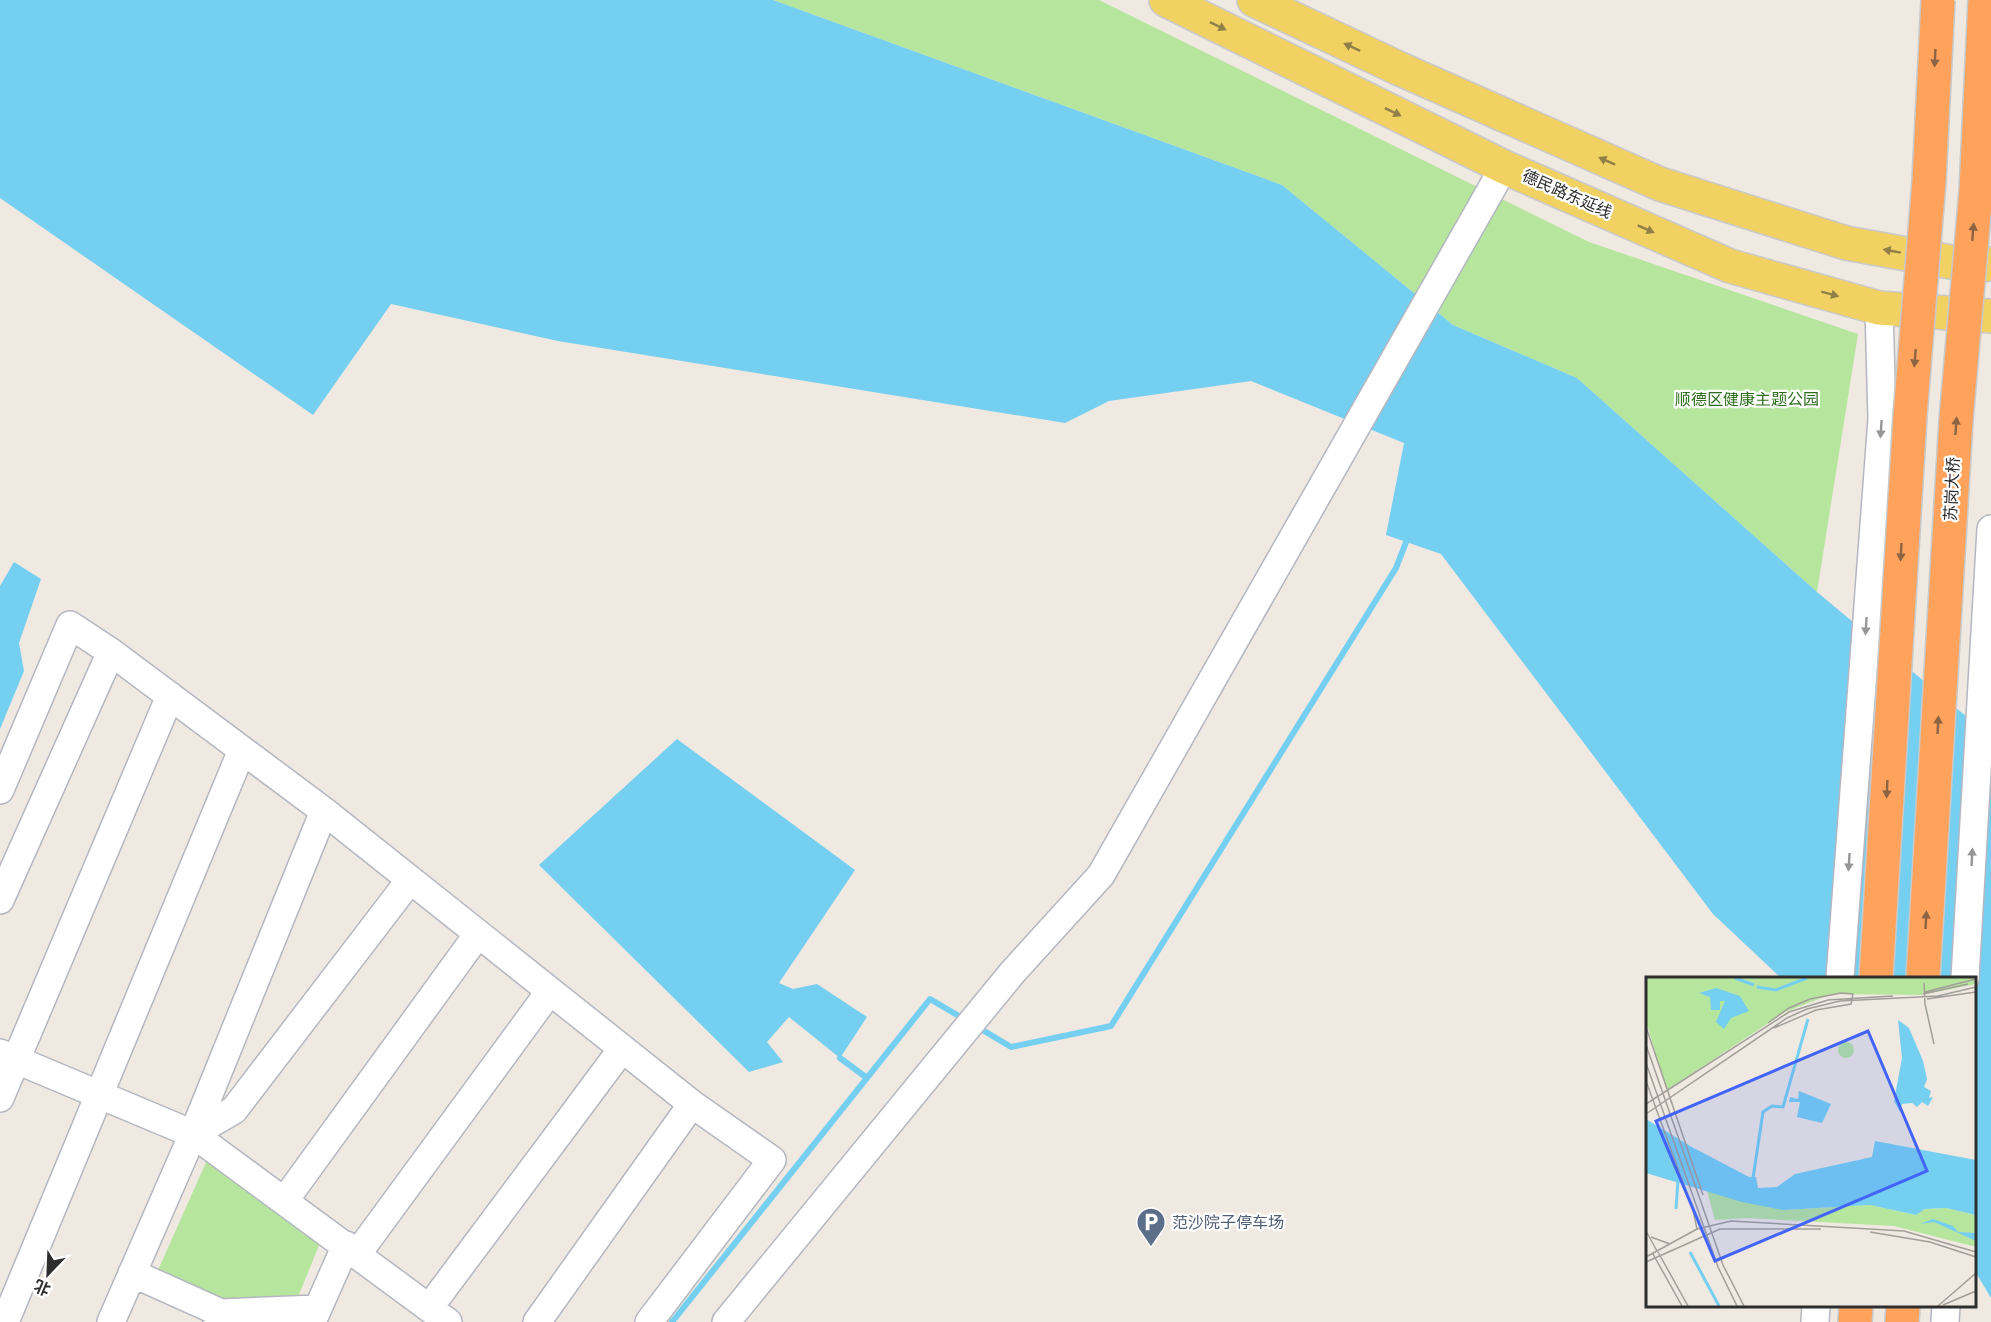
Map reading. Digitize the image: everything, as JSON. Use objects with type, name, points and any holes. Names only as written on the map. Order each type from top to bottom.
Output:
[{"type":"highway","points":[[1876,977],[1910,416],[1929,181],[1938,0]]},
{"type":"highway","name":"苏岗大桥","points":[[1923,977],[1956,420],[1976,191],[1985,0]]},
{"type":"highway","points":[[1855,1322],[1856,1307]]},
{"type":"highway","points":[[1902,1322],[1903,1307]]},
{"type":"main road","name":"德民路东延线","points":[[1166,0],[1504,167],[1730,266],[1880,308],[1991,316]]},
{"type":"main road","points":[[1254,0],[1400,69],[1660,184],[1846,243],[1972,266],[1991,264]]},
{"type":"street","points":[[726,1322],[1012,973],[1101,875],[1504,167]]},
{"type":"street","points":[[1840,977],[1882,419],[1880,308]]},
{"type":"street","points":[[1965,977],[1991,529]]},
{"type":"street","points":[[0,790],[70,625],[111,652],[324,812],[692,1104],[772,1160],[649,1322]]},
{"type":"street","points":[[0,900],[111,652]]},
{"type":"street","points":[[0,1098],[8,1057],[170,696]]},
{"type":"street","points":[[5,1322],[242,750]]},
{"type":"street","points":[[111,1322],[193,1134],[324,812]]},
{"type":"street","points":[[193,1134],[234,1110],[410,880]]},
{"type":"street","points":[[285,1200],[478,934]]},
{"type":"street","points":[[132,1273],[219,1317],[314,1315],[352,1249],[550,991]]},
{"type":"street","points":[[8,1057],[193,1134],[439,1315],[622,1049]]},
{"type":"street","points":[[537,1322],[692,1104]]},
{"type":"street","points":[[1815,1322],[1816,1307]]},
{"type":"street","points":[[1945,1322],[1946,1307]]},
{"type":"green space","name":"顺德区健康主题公园","points":[[773,0],[1099,0],[1589,242],[1858,334],[1817,592],[1577,378],[1453,325],[1282,185]]},
{"type":"green space","points":[[208,1158],[322,1238],[298,1297],[224,1303],[155,1277]]},
{"type":"water","points":[[0,0],[773,0],[1282,185],[1453,325],[1577,378],[1817,592],[1991,737],[1991,1298],[1976,1273],[1976,977],[1780,977],[1713,914],[1441,554],[1386,535],[1404,443],[1251,381],[1109,401],[1065,423],[558,341],[391,304],[313,415],[0,198]]},
{"type":"water","points":[[14,562],[41,579],[19,643],[24,671],[0,729],[0,586]]},
{"type":"water","points":[[677,739],[855,870],[779,983],[793,989],[817,984],[867,1017],[840,1058],[789,1017],[767,1042],[783,1062],[749,1072],[539,865]]},
{"type":"waterway","points":[[976,1026],[1011,1047],[1111,1026],[1396,568],[1408,537]]},
{"type":"waterway","points":[[672,1322],[930,999],[964,1019]]},
{"type":"waterway","points":[[840,1058],[867,1078]]},
{"type":"place","name":"范沙院子停车场","points":[[1151,1248]]}]
